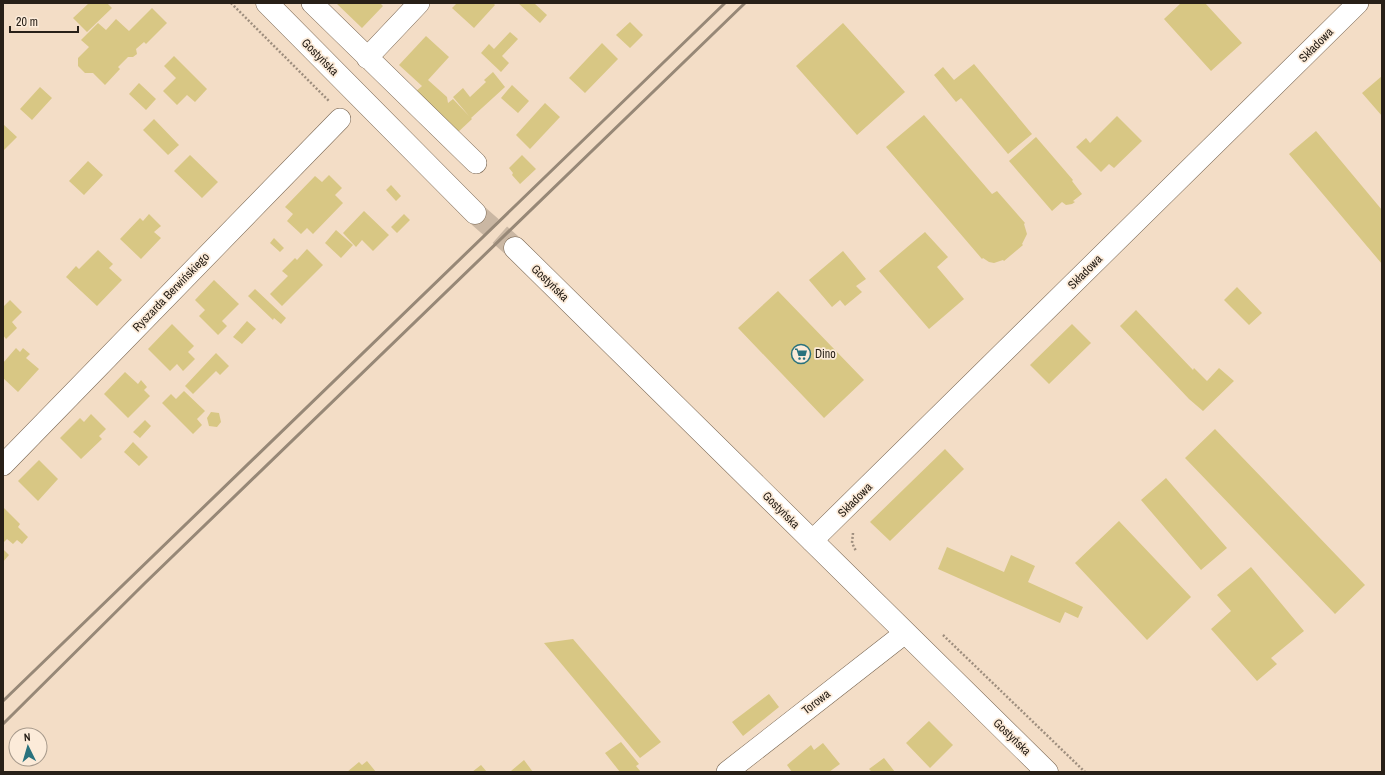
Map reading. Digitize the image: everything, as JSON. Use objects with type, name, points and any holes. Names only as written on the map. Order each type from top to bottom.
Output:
[{"type":"main road","name":"Gostyńska","points":[[267,3],[475,213]]},
{"type":"main road","name":"Gostyńska","points":[[514,248],[1047,772]]},
{"type":"street","points":[[312,3],[476,163]]},
{"type":"street","points":[[367,58],[419,3]]},
{"type":"street","name":"Składowa","points":[[812,541],[1358,3]]},
{"type":"street","name":"Ryszarda Berwińskiego","points":[[3,465],[340,119]]},
{"type":"street","name":"Torowa","points":[[727,772],[906,633]]},
{"type":"path","points":[[232,3],[337,109],[340,119]]},
{"type":"path","points":[[855,527],[852,543],[858,556]]},
{"type":"path","points":[[939,631],[1085,772]]},
{"type":"building","points":[[89,3],[107,3],[112,8],[87,32],[73,18]]},
{"type":"building","points":[[336,3],[380,3],[383,6],[362,28]]},
{"type":"building","points":[[457,3],[493,3],[495,5],[474,28],[452,8]]},
{"type":"building","points":[[518,3],[534,3],[547,15],[540,23]]},
{"type":"building","points":[[1181,3],[1205,3],[1242,43],[1211,71],[1164,19]]},
{"type":"building","points":[[152,8],[167,23],[146,44],[144,42],[136,49],[137,54],[133,57],[128,57],[118,67],[120,69],[105,85],[93,73],[85,73],[78,66],[78,58],[89,47],[81,40],[98,23],[106,30],[116,19],[129,31]]},
{"type":"building","points":[[630,22],[643,35],[630,48],[616,35]]},
{"type":"building","points":[[843,23],[905,92],[857,135],[796,66]]},
{"type":"building","points":[[510,32],[518,39],[502,56],[509,63],[501,72],[481,53],[489,44],[494,49]]},
{"type":"building","points":[[426,36],[449,57],[428,80],[447,97],[448,103],[453,99],[469,116],[453,97],[463,88],[470,97],[486,82],[484,80],[493,72],[505,87],[456,134],[414,93],[422,86],[399,65]]},
{"type":"building","points":[[602,43],[618,59],[585,93],[569,78]]},
{"type":"building","points":[[174,56],[207,89],[195,102],[187,95],[177,105],[163,91],[176,78],[164,66]]},
{"type":"building","points":[[974,64],[1032,134],[1008,154],[961,98],[956,102],[934,75],[943,67],[954,80]]},
{"type":"building","points":[[1382,76],[1382,116],[1362,93]]},
{"type":"building","points":[[139,83],[156,99],[146,110],[129,94]]},
{"type":"building","points":[[512,85],[529,101],[518,113],[501,98]]},
{"type":"building","points":[[40,87],[52,98],[32,120],[20,109]]},
{"type":"building","points":[[545,103],[560,117],[530,149],[516,135]]},
{"type":"building","points":[[924,115],[992,194],[997,191],[1025,223],[1027,234],[1022,244],[1023,245],[1004,261],[994,263],[983,258],[982,259],[886,147]]},
{"type":"building","points":[[1117,116],[1142,141],[1114,168],[1109,164],[1101,172],[1076,147],[1086,138],[1090,143]]},
{"type":"building","points":[[154,119],[179,145],[168,155],[143,130]]},
{"type":"building","points":[[3,124],[17,137],[3,151]]},
{"type":"building","points":[[1316,131],[1382,210],[1382,264],[1289,154]]},
{"type":"building","points":[[1036,137],[1073,180],[1072,181],[1082,194],[1073,201],[1075,202],[1072,204],[1066,205],[1062,202],[1052,211],[1009,161]]},
{"type":"building","points":[[190,155],[218,182],[202,198],[174,171]]},
{"type":"building","points":[[522,155],[536,169],[520,184],[512,175],[513,173],[509,168]]},
{"type":"building","points":[[88,161],[103,175],[84,195],[69,181]]},
{"type":"building","points":[[329,175],[342,188],[335,195],[343,203],[313,234],[307,228],[301,234],[287,221],[293,214],[285,207],[315,176],[322,182]]},
{"type":"building","points":[[391,185],[401,196],[396,201],[386,190]]},
{"type":"building","points":[[364,211],[389,235],[373,251],[362,240],[356,247],[343,233]]},
{"type":"building","points":[[149,214],[161,226],[154,232],[161,238],[141,259],[120,239],[140,218],[143,221]]},
{"type":"building","points":[[404,214],[410,220],[397,233],[391,227]]},
{"type":"building","points":[[336,230],[353,245],[341,258],[325,243]]},
{"type":"building","points":[[925,232],[948,257],[937,267],[964,299],[929,329],[879,271]]},
{"type":"building","points":[[274,238],[284,248],[280,252],[270,243]]},
{"type":"building","points":[[307,249],[323,265],[282,306],[270,294],[288,276],[282,271],[295,258],[297,260]]},
{"type":"building","points":[[98,250],[113,264],[109,268],[122,280],[97,306],[66,277],[76,266],[79,269]]},
{"type":"building","points":[[843,251],[866,279],[856,286],[862,292],[845,306],[840,300],[832,307],[809,280]]},
{"type":"building","points":[[214,280],[239,304],[222,321],[227,326],[218,335],[199,316],[205,310],[195,300]]},
{"type":"building","points":[[1237,287],[1262,313],[1249,325],[1224,300]]},
{"type":"building","points":[[255,289],[286,318],[281,324],[274,318],[273,320],[248,296]]},
{"type":"building","name":"Dino","points":[[778,291],[864,380],[824,418],[738,328]]},
{"type":"building","points":[[10,300],[22,312],[12,322],[17,328],[6,339],[3,335],[3,307]]},
{"type":"building","points":[[1136,310],[1193,370],[1194,368],[1207,381],[1219,368],[1234,381],[1203,411],[1189,399],[1120,326]]},
{"type":"building","points":[[247,321],[256,329],[242,344],[233,337]]},
{"type":"building","points":[[172,324],[194,346],[188,352],[195,359],[183,371],[177,364],[170,371],[148,349]]},
{"type":"building","points":[[1072,324],[1091,343],[1049,384],[1030,365]]},
{"type":"building","points":[[16,348],[20,352],[23,348],[30,354],[26,358],[39,369],[18,392],[3,378],[3,363]]},
{"type":"building","points":[[216,353],[229,366],[220,375],[216,371],[193,394],[185,386]]},
{"type":"building","points":[[125,372],[138,384],[141,380],[147,387],[144,390],[150,396],[128,418],[104,394]]},
{"type":"building","points":[[184,391],[205,411],[197,419],[202,425],[193,434],[162,403],[171,394],[176,399]]},
{"type":"building","points":[[211,412],[219,413],[221,422],[217,427],[209,426],[207,418]]},
{"type":"building","points":[[91,414],[106,429],[99,436],[102,439],[81,459],[60,438],[80,418],[84,422]]},
{"type":"building","points":[[145,420],[151,426],[140,438],[133,432]]},
{"type":"building","points":[[1215,429],[1365,585],[1335,614],[1185,458]]},
{"type":"building","points":[[133,442],[148,457],[139,466],[124,452]]},
{"type":"building","points":[[945,449],[964,469],[890,541],[870,522]]},
{"type":"building","points":[[39,460],[58,479],[38,501],[18,481]]},
{"type":"building","points":[[1166,478],[1227,548],[1201,570],[1141,500]]},
{"type":"building","points":[[3,507],[20,524],[18,527],[28,537],[22,544],[17,540],[13,544],[7,539],[3,543]]},
{"type":"building","points":[[1119,521],[1191,597],[1147,640],[1075,563]]},
{"type":"building","points":[[947,547],[1004,572],[1011,555],[1035,566],[1028,582],[1083,607],[1078,618],[1065,612],[1060,623],[938,569]]},
{"type":"building","points":[[3,549],[9,555],[3,562]]},
{"type":"building","points":[[1251,567],[1304,631],[1271,658],[1277,664],[1257,681],[1211,629],[1231,611],[1217,595]]},
{"type":"building","points":[[573,639],[661,742],[640,758],[544,643]]},
{"type":"building","points":[[769,694],[779,707],[743,736],[732,722]]},
{"type":"building","points":[[929,721],[953,745],[930,768],[906,743]]},
{"type":"building","points":[[621,742],[639,764],[636,766],[641,772],[620,772],[605,753]]},
{"type":"building","points":[[823,743],[840,764],[829,772],[792,772],[787,765],[811,745],[814,750]]},
{"type":"building","points":[[884,758],[895,772],[872,772],[869,769]]},
{"type":"building","points":[[524,760],[533,772],[511,771]]},
{"type":"building","points":[[367,761],[376,772],[347,772],[359,762],[362,765]]},
{"type":"building","points":[[481,765],[487,772],[472,772]]},
{"type":"tunnel","points":[[475,213],[515,248]]},
{"type":"railway","points":[[3,701],[725,3]]},
{"type":"railway","points":[[3,724],[145,583],[745,3]]},
{"type":"place","name":"Dino","points":[[801,354]]}]
